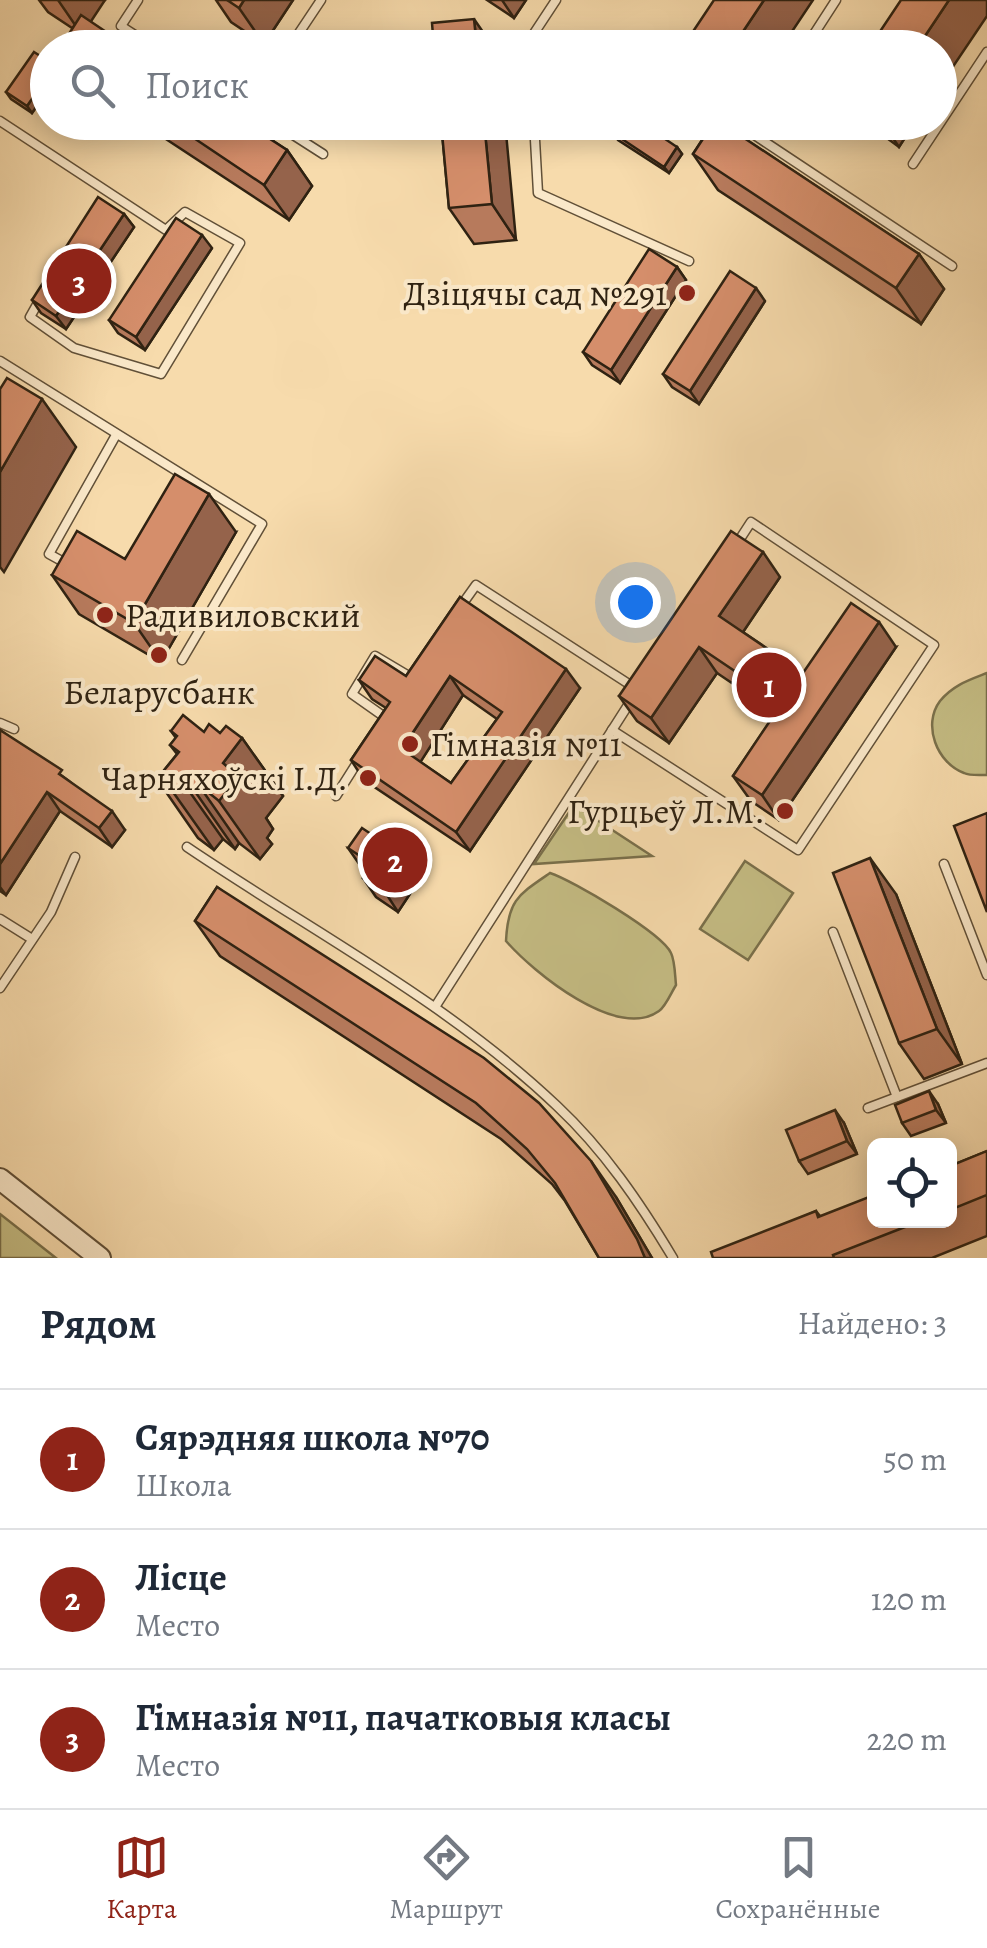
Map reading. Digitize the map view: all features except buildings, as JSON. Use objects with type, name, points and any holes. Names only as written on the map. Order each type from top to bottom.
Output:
[{"type":"street","points":[[0,1180],[100,1258]]},
{"type":"lane","points":[[127,30],[121,26],[138,0]]},
{"type":"lane","points":[[300,30],[321,0]]},
{"type":"lane","points":[[536,30],[556,0]]},
{"type":"lane","points":[[817,30],[836,0]]},
{"type":"lane","points":[[957,97],[987,52]]},
{"type":"lane","points":[[0,121],[166,230],[185,212],[240,243],[161,374],[74,348],[30,316],[49,285]]},
{"type":"lane","points":[[300,140],[322,154]]},
{"type":"lane","points":[[535,140],[538,193],[689,261]]},
{"type":"lane","points":[[762,140],[952,266]]},
{"type":"lane","points":[[912,164],[928,140]]},
{"type":"lane","points":[[96,206],[106,190]]},
{"type":"lane","points":[[0,361],[262,524],[182,660]]},
{"type":"lane","points":[[82,572],[50,554],[116,434]]},
{"type":"lane","points":[[612,730],[798,850],[934,645],[751,522],[730,553]]},
{"type":"lane","points":[[454,616],[476,585],[638,690]]},
{"type":"lane","points":[[376,733],[386,718],[352,694],[375,656],[412,678],[422,662]]},
{"type":"lane","points":[[435,1007],[649,675]]},
{"type":"lane","points":[[0,722],[14,729]]},
{"type":"lane","points":[[336,796],[366,749]]},
{"type":"lane","points":[[187,847],[435,1007],[558,1106],[612,1164],[672,1258]]},
{"type":"lane","points":[[0,988],[51,912],[75,857]]},
{"type":"lane","points":[[944,864],[987,975]]},
{"type":"lane","points":[[0,918],[32,939]]},
{"type":"lane","points":[[833,932],[897,1097]]},
{"type":"lane","points":[[868,1108],[987,1063]]},
{"type":"shaded area","points":[[987,673],[987,775],[969,775],[946,761],[935,742],[932,721],[945,695]]},
{"type":"shaded area","points":[[574,805],[652,856],[534,864]]},
{"type":"shaded area","points":[[745,861],[793,893],[748,960],[700,929]]},
{"type":"shaded area","points":[[550,873],[615,908],[664,944],[672,956],[676,985],[659,1011],[641,1018],[599,1010],[555,985],[506,941],[512,907]]},
{"type":"shaded area","points":[[0,1214],[56,1258],[0,1258]]},
{"type":"place","name":"Гімназія №11, пачатковыя класы","points":[[79,281]]},
{"type":"place","name":"Дзіцячы сад №291","points":[[687,293]]},
{"type":"place","name":"Радивиловский","points":[[105,615]]},
{"type":"place","name":"Беларусбанк","points":[[159,655]]},
{"type":"place","name":"Сярэдняя школа №70","points":[[769,685]]},
{"type":"place","name":"Гімназія №11","points":[[410,744]]},
{"type":"place","name":"Чарняхоўскі І.Д.","points":[[368,778]]},
{"type":"place","name":"Гурцьеў Л.М.","points":[[785,811]]},
{"type":"place","name":"Лісце","points":[[395,860]]}]
